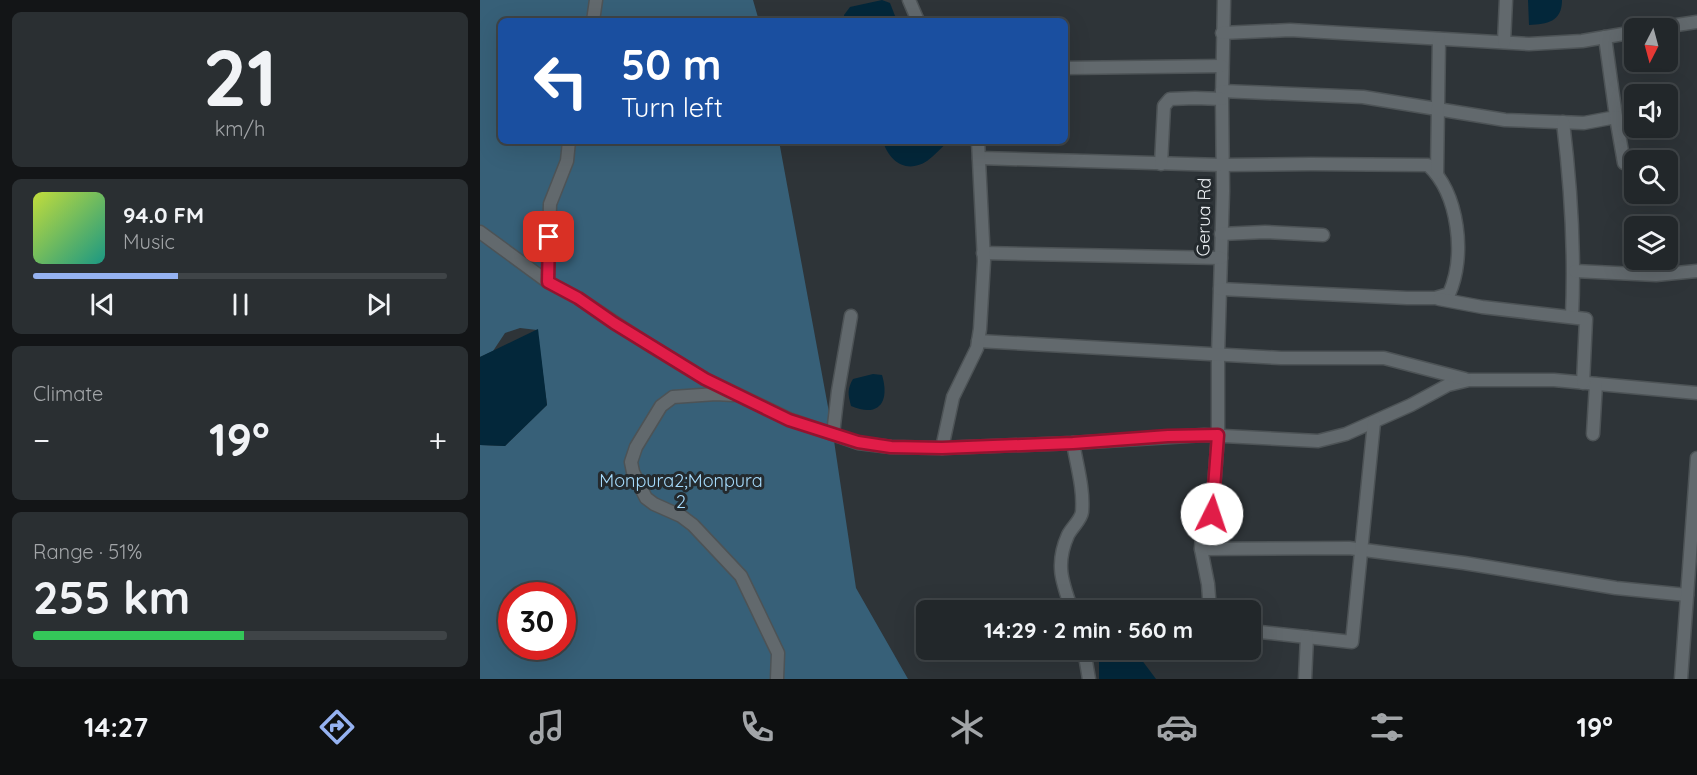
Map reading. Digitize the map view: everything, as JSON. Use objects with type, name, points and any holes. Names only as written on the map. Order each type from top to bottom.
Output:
[{"type":"street","points":[[593,18],[596,0]]},
{"type":"street","points":[[909,0],[917,18]]},
{"type":"street","name":"Gerua Rd","points":[[1201,549],[1202,534],[1212,514],[1218,435],[1224,0]]},
{"type":"street","points":[[1504,42],[1506,0]]},
{"type":"street","points":[[1678,25],[1697,22]]},
{"type":"street","points":[[1222,33],[1290,30],[1529,44],[1582,41],[1624,34]]},
{"type":"street","points":[[1605,37],[1624,164]]},
{"type":"street","points":[[1437,173],[1439,39]]},
{"type":"street","points":[[1068,68],[1222,66]]},
{"type":"street","points":[[1161,164],[1164,106],[1170,99],[1222,95],[1363,97],[1505,120],[1584,123],[1616,117]]},
{"type":"street","points":[[1563,122],[1569,172],[1575,271],[1572,316]]},
{"type":"street","points":[[548,282],[550,204],[567,161],[569,144]]},
{"type":"street","points":[[942,448],[953,397],[978,342],[983,253],[978,144]]},
{"type":"street","points":[[979,158],[1222,165],[1428,165],[1437,173],[1449,198],[1459,237],[1455,281],[1449,294],[1435,298]]},
{"type":"street","points":[[480,232],[548,282],[578,298],[705,379],[789,420],[858,442],[891,447],[942,448],[1218,435],[1318,441],[1346,434],[1448,385],[1469,380],[1554,380],[1697,393]]},
{"type":"street","points":[[1221,234],[1265,232],[1323,236]]},
{"type":"street","points":[[983,253],[1221,258]]},
{"type":"street","points":[[1575,271],[1656,275],[1697,271]]},
{"type":"street","points":[[1220,289],[1331,296],[1435,298],[1482,307],[1586,319],[1583,383]]},
{"type":"street","points":[[833,434],[851,316]]},
{"type":"street","points":[[978,342],[1281,358],[1384,358],[1469,380]]},
{"type":"street","points":[[1593,434],[1596,384]]},
{"type":"street","points":[[740,396],[716,394],[673,397],[661,406],[646,430],[631,462],[633,472],[646,498],[681,516],[693,525],[741,576],[778,653],[777,679]]},
{"type":"street","points":[[1261,632],[1352,642],[1374,422]]},
{"type":"street","points":[[1069,600],[1060,569],[1061,553],[1069,533],[1082,515],[1082,489],[1073,443]]},
{"type":"street","points":[[1681,679],[1695,520],[1697,458]]},
{"type":"street","points":[[1209,600],[1201,549],[1361,549],[1616,588],[1687,595]]},
{"type":"street","points":[[1305,679],[1307,637]]},
{"type":"street","points":[[1086,660],[1089,679]]},
{"type":"green space","name":"Monpura2;Monpura 2","points":[[480,0],[753,0],[758,18],[498,18],[498,144],[780,144],[833,434],[856,588],[908,679],[480,679],[480,445],[505,446],[547,405],[537,330],[520,328],[505,333],[493,351],[480,357]]},
{"type":"shaded area","points":[[882,0],[890,3],[896,18],[844,18],[850,7]]},
{"type":"shaded area","points":[[1528,0],[1562,0],[1556,17],[1542,24],[1529,25]]},
{"type":"shaded area","points":[[884,144],[946,144],[927,161],[913,166],[906,166],[894,160]]},
{"type":"shaded area","points":[[538,329],[547,405],[505,446],[480,445],[480,357]]},
{"type":"shaded area","points":[[873,374],[882,375],[884,393],[880,405],[869,410],[851,406],[849,392],[853,379]]},
{"type":"shaded area","points":[[1099,660],[1142,660],[1156,679],[1099,679]]},
{"type":"route","points":[[549,237],[548,282],[578,298],[598,313],[705,379],[789,420],[858,442],[891,447],[942,448],[1218,435],[1212,514]]}]
